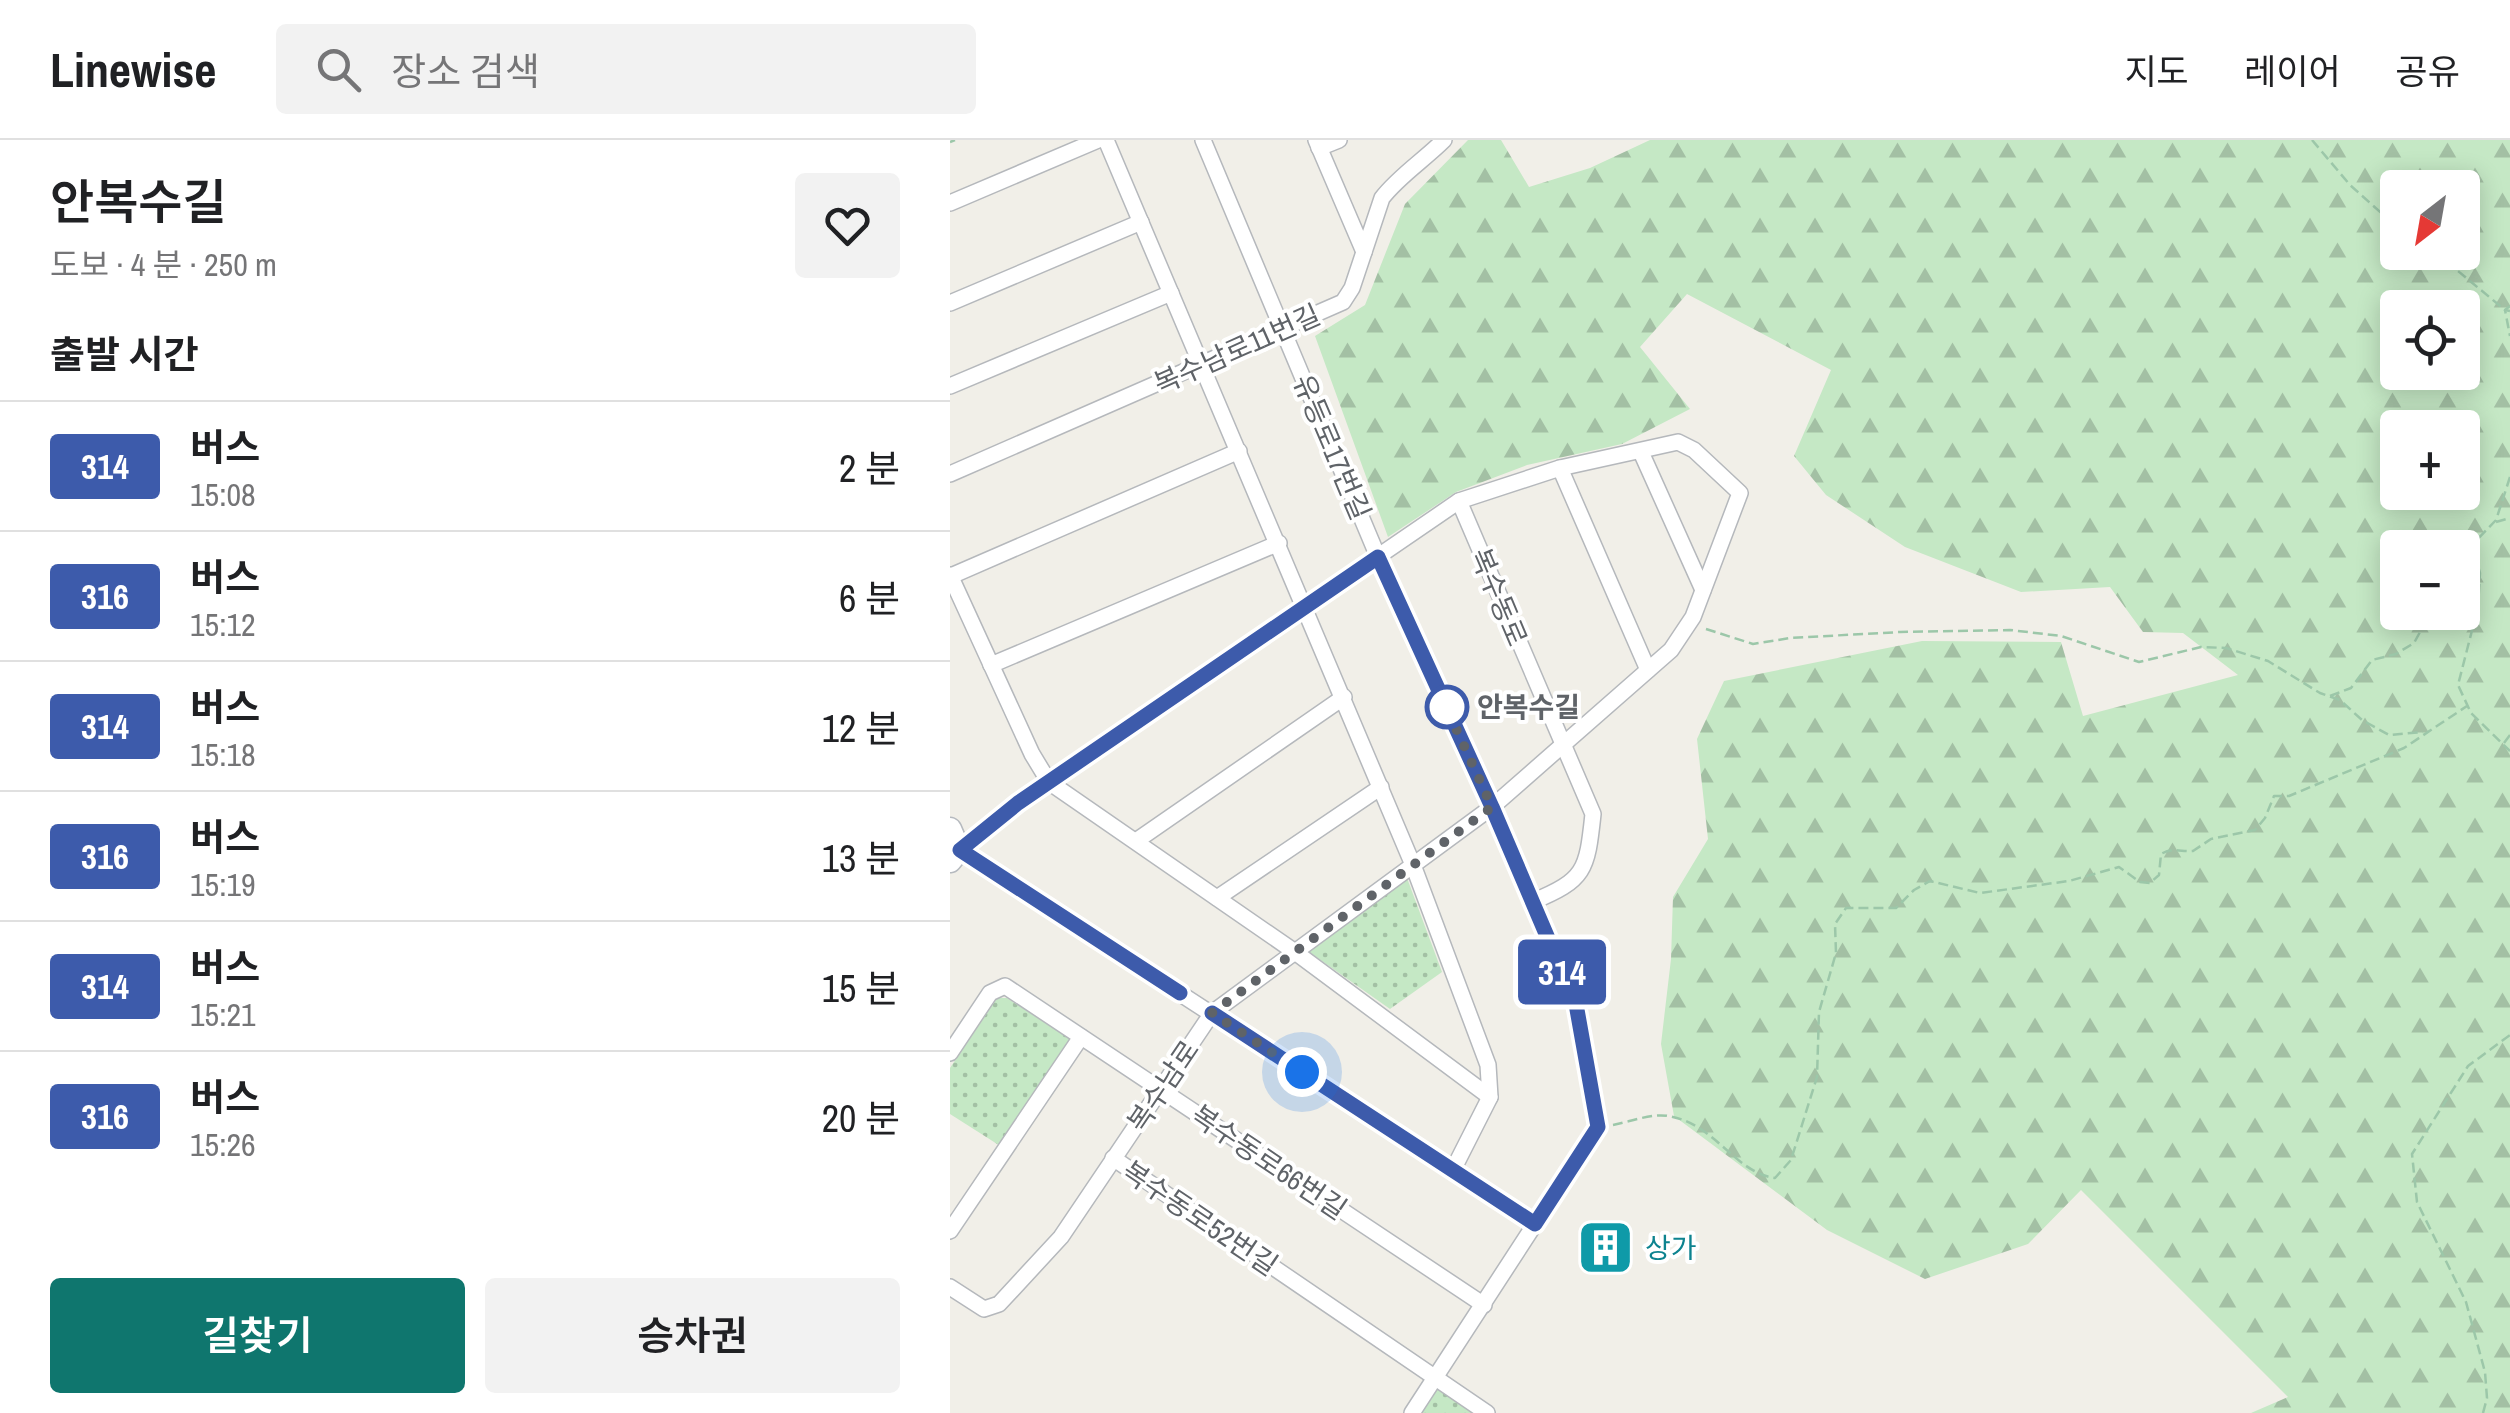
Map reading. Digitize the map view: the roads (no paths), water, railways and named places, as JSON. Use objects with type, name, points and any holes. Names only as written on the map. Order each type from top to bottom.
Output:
[{"type":"street","points":[[950,202],[1098,140]]},
{"type":"street","points":[[1106,140],[1414,865],[1488,1065],[1490,1097],[1452,1170]]},
{"type":"street","name":"유등로17번길","points":[[1202,140],[1378,557],[1576,1004],[1598,1127],[1535,1224]]},
{"type":"street","points":[[1339,140],[1318,144],[1364,252]]},
{"type":"street","name":"복수남로11번길","points":[[950,474],[1343,302],[1352,288],[1382,198],[1444,140]]},
{"type":"street","points":[[950,303],[1141,222]]},
{"type":"street","points":[[950,386],[1171,293]]},
{"type":"street","points":[[953,846],[1459,501],[1560,468],[1678,442],[1694,450],[1740,492],[1689,623],[1671,650],[1492,807],[1212,1013]]},
{"type":"street","points":[[1240,451],[950,576],[1032,754],[1049,782],[1295,952],[1490,1097]]},
{"type":"street","points":[[1641,452],[1703,590]]},
{"type":"street","points":[[1560,468],[1648,670]]},
{"type":"street","name":"복수동로","points":[[1459,501],[1593,814],[1590,848],[1579,876],[1568,887],[1532,902]]},
{"type":"street","points":[[991,665],[1279,543]]},
{"type":"street","points":[[1136,842],[1344,697]]},
{"type":"street","points":[[1217,898],[1381,787]]},
{"type":"street","name":"복수남로","points":[[953,846],[1535,1224]]},
{"type":"street","name":"복수동로66번길","points":[[950,1054],[990,993],[1005,986],[1484,1305]]},
{"type":"street","name":"복수남로","points":[[1113,1158],[1212,1013]]},
{"type":"street","points":[[950,1231],[1080,1037]]},
{"type":"street","name":"복수동로52번길","points":[[950,1287],[984,1309],[999,1304],[1061,1237],[1113,1158],[1487,1413]]},
{"type":"street","points":[[1412,1413],[1535,1224]]},
{"type":"place","name":"안복수길","points":[[1447,707]]},
{"type":"place","name":"상가","points":[[1606,1248]]}]
